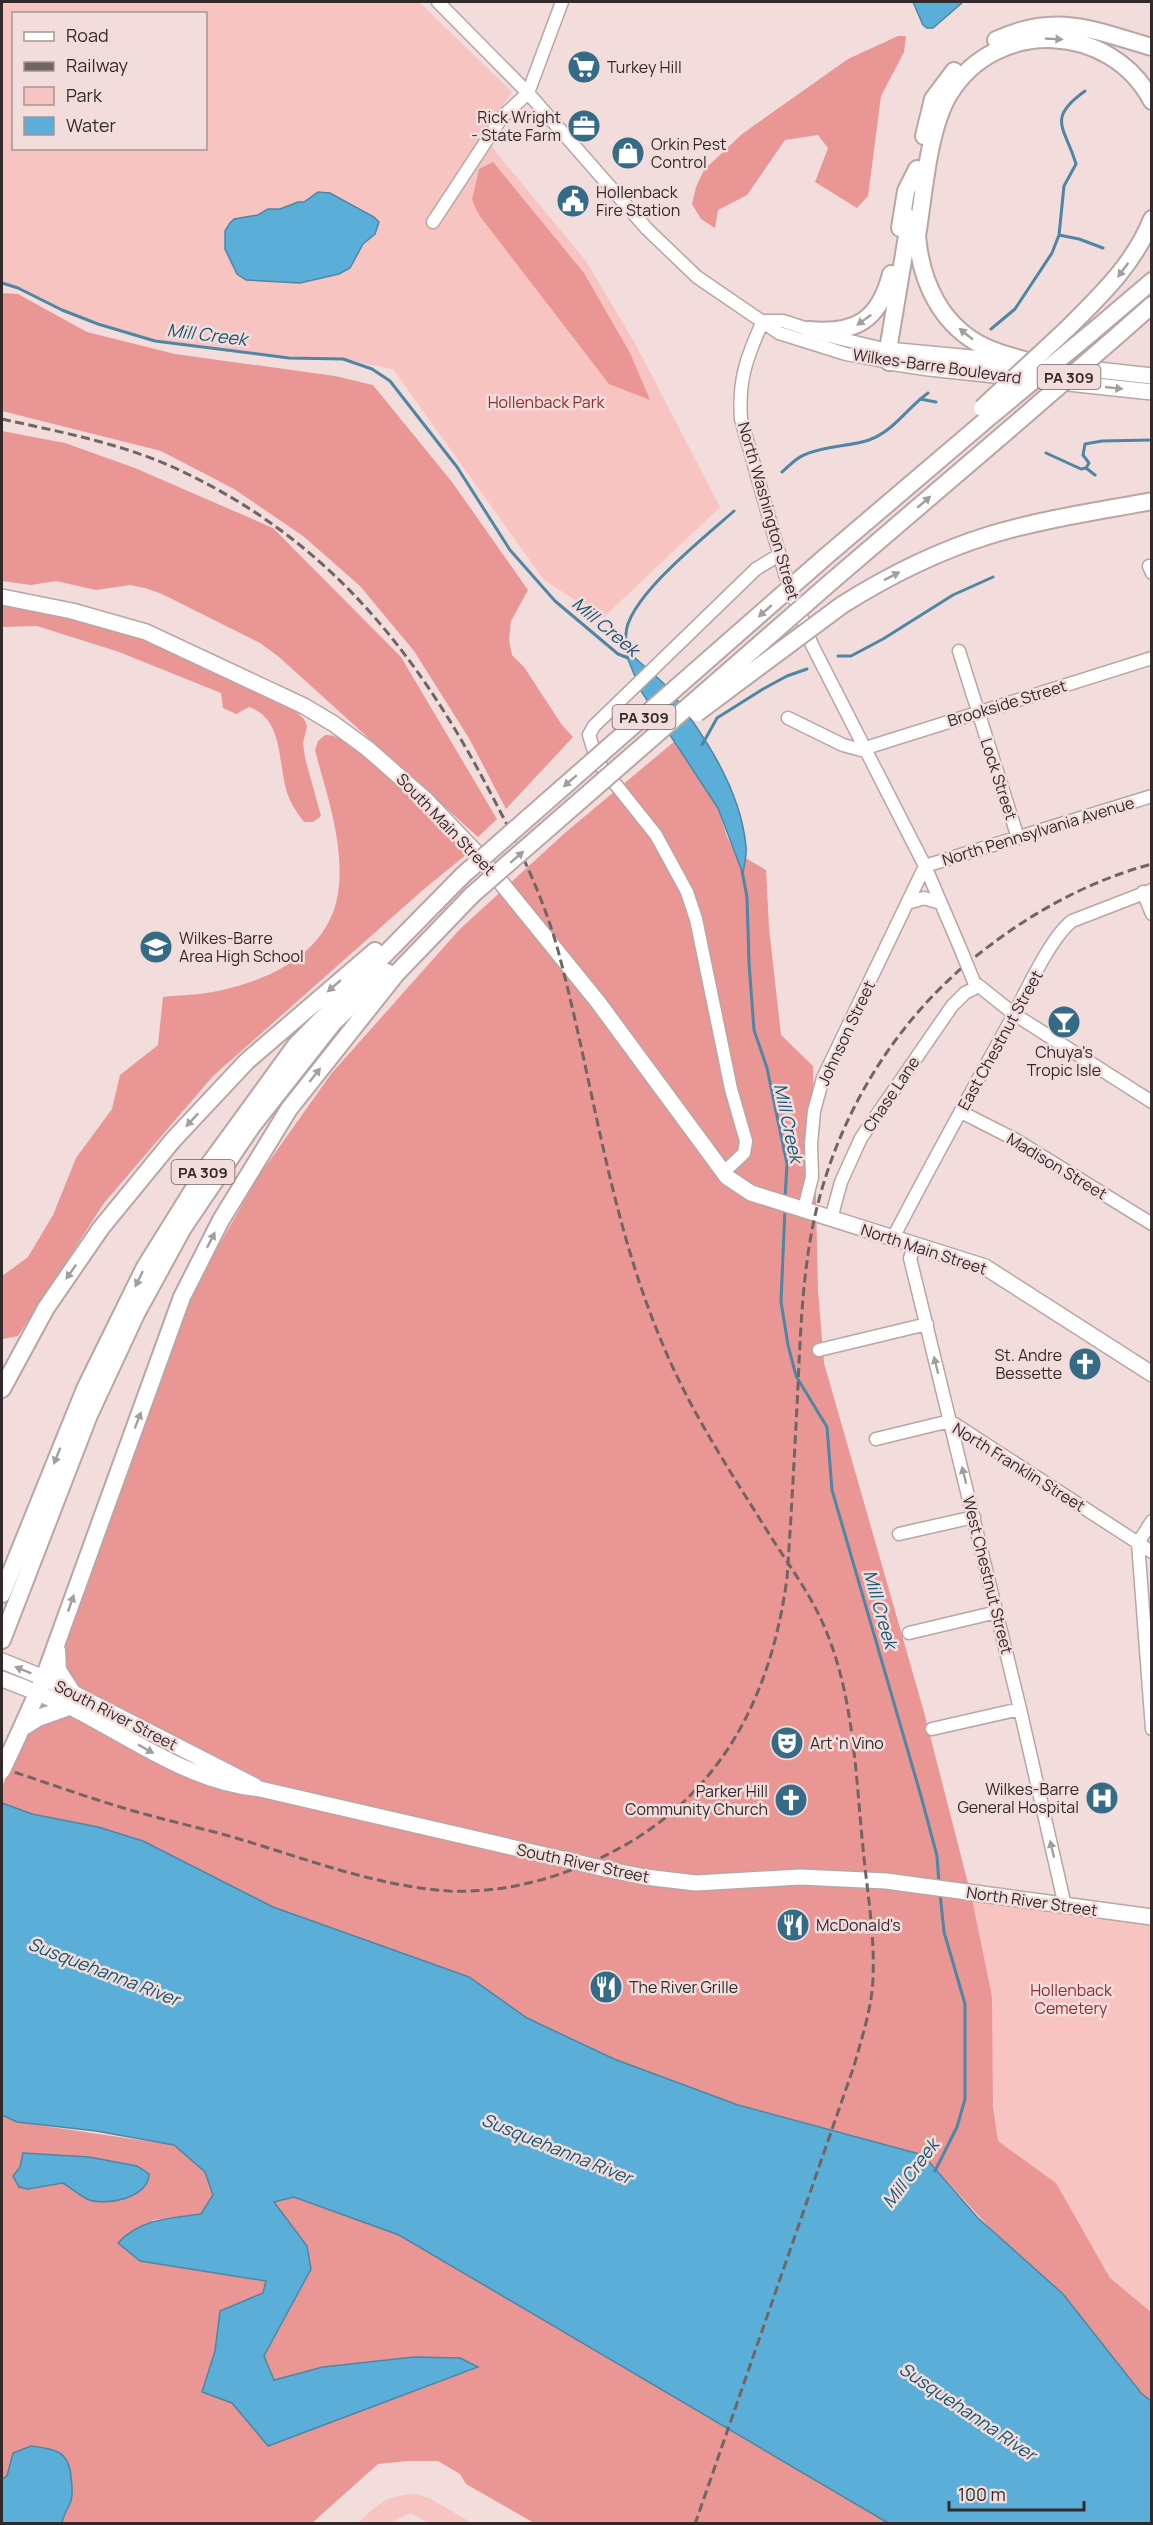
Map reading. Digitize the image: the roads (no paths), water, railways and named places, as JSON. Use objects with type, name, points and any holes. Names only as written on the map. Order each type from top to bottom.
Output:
[{"type":"highway","points":[[892,354],[917,169],[933,99],[950,76],[986,46],[1024,28],[1059,25],[1095,31],[1152,47]]},
{"type":"highway","points":[[892,354],[936,130],[942,110],[956,84],[977,64],[992,54],[1017,43],[1047,38],[1083,43],[1117,60],[1138,80],[1152,101]]},
{"type":"highway","points":[[808,330],[839,331],[855,326],[878,308],[889,285],[895,261],[906,192],[917,169]]},
{"type":"highway","points":[[987,411],[1122,272],[1152,219]]},
{"type":"highway","points":[[917,236],[927,282],[939,306],[951,320],[967,335],[984,346],[1039,364]]},
{"type":"highway","name":"PA 309","points":[[2,1640],[85,1389],[135,1287],[208,1166],[296,1045],[460,877],[840,546],[987,411],[1091,333],[1152,281]]},
{"type":"highway","name":"PA 309","points":[[2,1594],[37,1529],[136,1314],[183,1228],[252,1126],[333,1023],[472,895],[1152,305]]},
{"type":"highway","points":[[1095,512],[1152,496]]},
{"type":"highway","points":[[585,799],[778,651],[870,588],[949,550],[989,535],[1037,522],[1152,501]]},
{"type":"highway","points":[[2,1389],[46,1308],[101,1228],[173,1140],[247,1061],[460,877]]},
{"type":"highway","points":[[2,1770],[41,1686],[57,1644],[182,1297],[221,1220],[288,1109],[396,975],[472,895]]},
{"type":"highway","points":[[19,1734],[38,1718],[71,1700],[58,1670],[57,1644]]},
{"type":"main road","name":"Wilkes-Barre Boulevard","points":[[892,354],[1039,364],[1152,376]]},
{"type":"main road","name":"Wilkes-Barre Boulevard","points":[[892,354],[928,368],[1152,392]]},
{"type":"main road","name":"South Main Street","points":[[2,597],[72,611],[146,632],[304,706],[368,749],[426,800],[482,859],[598,1002],[723,1173],[751,1193],[775,1201]]},
{"type":"main road","name":"North Main Street","points":[[775,1201],[985,1267],[1152,1374]]},
{"type":"main road","name":"South River Street","points":[[2,1661],[41,1686],[71,1700],[172,1763],[201,1776],[241,1787],[260,1789],[645,1877],[696,1883],[800,1876],[913,1885]]},
{"type":"main road","name":"South River Street","points":[[2,1678],[41,1686]]},
{"type":"main road","name":"North River Street","points":[[913,1885],[1152,1917]]},
{"type":"street","points":[[438,2],[528,93],[671,254],[719,294],[763,321]]},
{"type":"street","points":[[433,222],[502,117],[528,93],[562,2]]},
{"type":"street","name":"Wilkes-Barre Boulevard","points":[[763,321],[783,321],[892,354]]},
{"type":"street","name":"Wilkes-Barre Boulevard","points":[[763,321],[779,333],[814,345],[892,354]]},
{"type":"street","name":"North Washington Street","points":[[763,321],[748,353],[742,373],[740,408],[744,432],[779,555],[812,645],[925,866],[976,985]]},
{"type":"street","points":[[723,1173],[744,1153],[746,1142],[732,1089],[696,919],[687,892],[656,835],[597,761],[589,735],[594,726],[756,569],[779,555]]},
{"type":"street","name":"Lock Street","points":[[959,651],[1018,838]]},
{"type":"street","name":"Brookside Street","points":[[865,751],[872,746],[978,711],[1152,658]]},
{"type":"street","points":[[788,718],[843,746],[865,751]]},
{"type":"street","name":"North Pennsylvania Avenue","points":[[925,866],[1152,796]]},
{"type":"street","name":"Johnson Street","points":[[799,1208],[812,1177],[811,1144],[819,1089],[925,866]]},
{"type":"street","points":[[1147,891],[1152,914]]},
{"type":"street","name":"East Chestnut Street","points":[[893,1238],[1014,1014],[1064,927],[1072,921],[1147,891]]},
{"type":"street","points":[[908,903],[924,898],[940,903]]},
{"type":"street","points":[[976,985],[1014,1014],[1152,1102]]},
{"type":"street","name":"Chase Lane","points":[[831,1219],[841,1182],[861,1138],[946,1013],[976,985]]},
{"type":"street","name":"Madison Street","points":[[961,1112],[1024,1144],[1152,1224]]},
{"type":"street","name":"West Chestnut Street","points":[[915,1246],[910,1258],[1020,1708],[1065,1906]]},
{"type":"street","points":[[819,1350],[927,1324]]},
{"type":"street","name":"North Franklin Street","points":[[876,1438],[951,1421],[1152,1552]]},
{"type":"street","points":[[899,1534],[974,1516]]},
{"type":"street","points":[[1152,1521],[1138,1543],[1152,1729]]},
{"type":"street","points":[[909,1633],[997,1612]]},
{"type":"street","points":[[932,1729],[1020,1708]]},
{"type":"water","points":[[913,2],[963,2],[933,28],[927,28],[923,25]]},
{"type":"water","points":[[318,192],[330,193],[379,222],[375,234],[363,244],[350,268],[339,274],[300,283],[246,280],[237,274],[225,249],[225,231],[230,223],[234,219],[258,215],[268,209],[280,209],[304,202]]},
{"type":"water","points":[[627,657],[634,657],[668,688],[707,743],[718,763],[737,804],[743,825],[746,850],[743,874],[718,808],[641,691]]},
{"type":"water","name":"Susquehanna River","points":[[2,1803],[32,1814],[98,1827],[143,1841],[273,1907],[469,1977],[527,2018],[614,2059],[738,2105],[923,2155],[978,2218],[1063,2294],[1141,2393],[1151,2401],[1151,2523],[888,2523],[399,2235],[294,2197],[274,2202],[307,2246],[311,2269],[264,2356],[274,2380],[323,2367],[414,2357],[460,2358],[478,2367],[268,2446],[232,2403],[202,2392],[215,2351],[220,2311],[263,2293],[266,2281],[140,2261],[118,2243],[146,2224],[201,2214],[213,2195],[205,2172],[174,2145],[96,2131],[17,2122],[2,2115]]},
{"type":"water","points":[[23,2153],[89,2157],[137,2166],[149,2174],[142,2189],[134,2195],[115,2201],[95,2201],[87,2199],[63,2183],[28,2189],[19,2187],[13,2176],[20,2167]]},
{"type":"water","points":[[31,2446],[47,2448],[59,2453],[64,2456],[70,2468],[72,2495],[62,2523],[2,2523],[2,2479],[7,2476],[13,2453]]},
{"type":"waterway","points":[[991,329],[1015,309],[1052,253],[1059,235],[1064,186],[1076,164],[1064,132],[1062,117],[1073,101],[1085,91]]},
{"type":"waterway","points":[[1059,235],[1079,239],[1103,248]]},
{"type":"waterway","name":"Mill Creek","points":[[2,283],[98,324],[155,341],[289,358],[343,359],[372,369],[390,381],[457,467],[510,550],[555,601],[618,654],[628,658]]},
{"type":"waterway","points":[[782,472],[798,458],[812,452],[861,442],[878,436],[928,393]]},
{"type":"waterway","points":[[920,399],[936,402]]},
{"type":"waterway","points":[[1046,453],[1081,469],[1086,468],[1089,463],[1083,455],[1085,444],[1102,441],[1152,440]]},
{"type":"waterway","points":[[1086,468],[1095,475]]},
{"type":"waterway","points":[[627,657],[626,634],[630,619],[640,603],[670,568],[734,511]]},
{"type":"waterway","points":[[838,656],[851,656],[883,639],[953,595],[993,577]]},
{"type":"waterway","points":[[702,745],[717,718],[763,689],[787,676],[807,669]]},
{"type":"waterway","name":"Mill Creek","points":[[742,871],[747,897],[754,1030],[767,1068],[787,1164],[785,1198]]},
{"type":"waterway","name":"Mill Creek","points":[[785,1208],[781,1302],[788,1345],[796,1376],[827,1427],[832,1490],[921,1796],[937,1856],[939,1884]]},
{"type":"waterway","name":"Mill Creek","points":[[935,2171],[957,2127],[965,2099],[965,2004],[944,1932],[940,1893]]},
{"type":"railway","points":[[2,419],[90,439],[154,459],[229,496],[277,527],[321,563],[361,602],[397,644],[430,690],[461,740],[500,812],[530,873],[547,915],[572,1007],[616,1202],[629,1250],[663,1345],[699,1419],[807,1594],[830,1641],[846,1699],[855,1758],[872,1929],[871,2000],[854,2066],[695,2524]]},
{"type":"railway","points":[[2,1768],[123,1808],[236,1838],[368,1878],[394,1884],[449,1891],[497,1889],[559,1874],[620,1848],[660,1822],[695,1791],[723,1756],[746,1717],[765,1674],[778,1628],[787,1578],[808,1252],[822,1190],[851,1113],[871,1076],[894,1042],[920,1010],[980,953],[999,938],[1061,900],[1105,879],[1152,864]]},
{"type":"place","name":"Turkey Hill","points":[[584,67]]},
{"type":"place","name":"Rick Wright - State Farm","points":[[584,126]]},
{"type":"place","name":"Orkin Pest Control","points":[[628,153]]},
{"type":"place","name":"Hollenback Fire Station","points":[[573,201]]},
{"type":"place","name":"Wilkes-Barre Area High School","points":[[156,947]]},
{"type":"place","name":"Chuya's Tropic Isle","points":[[1064,1022]]},
{"type":"place","name":"St. Andre Bessette","points":[[1085,1364]]},
{"type":"place","name":"Art 'n Vino","points":[[787,1743]]},
{"type":"place","name":"Wilkes-Barre General Hospital","points":[[1102,1798]]},
{"type":"place","name":"Parker Hill Community Church","points":[[791,1800]]},
{"type":"place","name":"McDonald's","points":[[793,1925]]},
{"type":"place","name":"The River Grille","points":[[606,1987]]},
{"type":"park label","name":"Hollenback Park","points":[[546,402]]},
{"type":"park label","name":"Hollenback Cemetery","points":[[1071,1999]]}]
